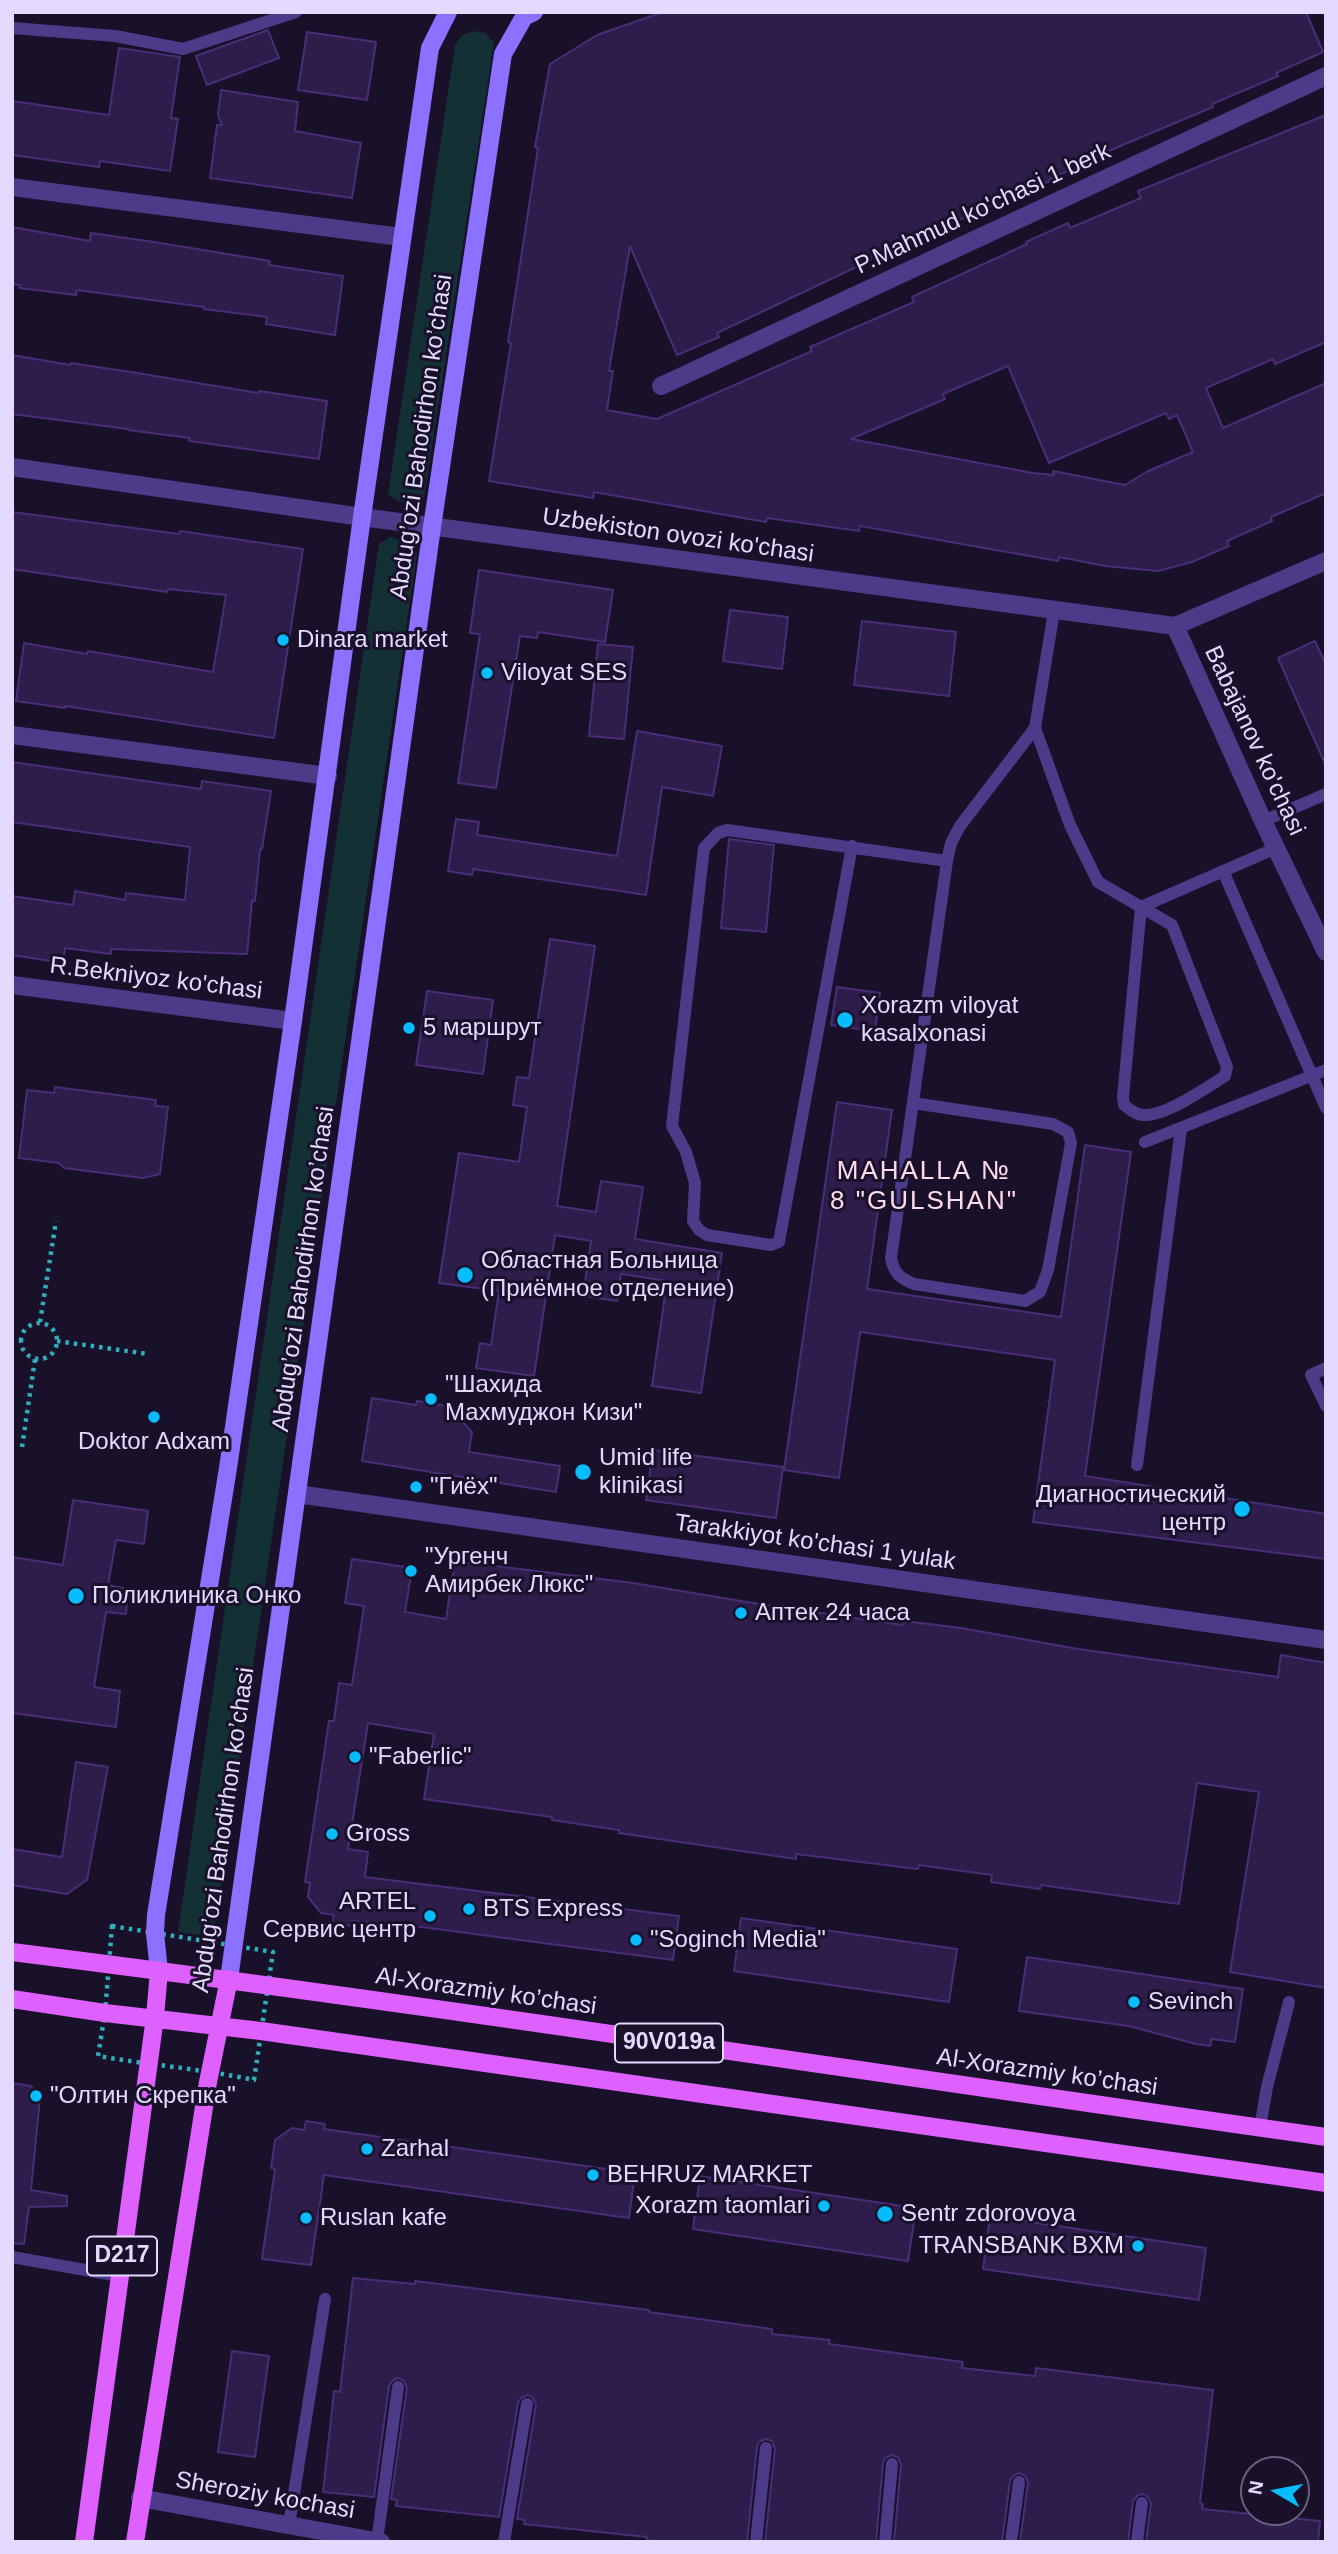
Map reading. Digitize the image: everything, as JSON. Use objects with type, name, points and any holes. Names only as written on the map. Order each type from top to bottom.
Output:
[{"type":"main road","name":"Abdug’ozi Bahodirhon ko’chasi","points":[[84,2542],[155,2017],[159,1971],[155,1933],[230,1454],[293,1021],[401,237],[430,48],[448,12]]},
{"type":"main road","name":"Abdug’ozi Bahodirhon ko’chasi","points":[[135,2542],[211,2071],[229,1979],[432,527],[503,54],[526,14]]},
{"type":"main road","name":"Al-Xorazmiy ko’chasi","points":[[12,1952],[229,1979],[1326,2137]]},
{"type":"main road","name":"90V019a","points":[[12,1999],[1326,2183]]},
{"type":"street","name":"P.Mahmud ko'chasi 1 berk","points":[[661,386],[1326,76]]},
{"type":"street","points":[[12,187],[401,237]]},
{"type":"street","name":"Uzbekiston ovozi ko'chasi","points":[[12,467],[432,527],[1175,626]]},
{"type":"street","points":[[1175,626],[1326,561]]},
{"type":"street","name":"Babajanov ko'chasi","points":[[1175,626],[1263,821],[1326,952]]},
{"type":"street","points":[[12,735],[328,776]]},
{"type":"street","name":"R.Bekniyoz ko'chasi","points":[[12,985],[293,1021]]},
{"type":"street","name":"Tarakkiyot ko'chasi 1 yulak","points":[[297,1494],[1326,1640]]},
{"type":"street","name":"Sheroziy kochasi","points":[[140,2498],[379,2541]]},
{"type":"lane","points":[[12,28],[116,36],[183,49],[296,12]]},
{"type":"lane","points":[[913,1103],[1053,1124],[1068,1132],[1072,1143],[1048,1270],[1040,1292],[1025,1301],[914,1284],[900,1278],[893,1271],[891,1258],[947,861],[951,843],[960,825],[1035,728],[1054,611]]},
{"type":"lane","points":[[1035,728],[1070,825],[1098,882],[1172,925],[1227,1067],[1225,1076],[1203,1090],[1164,1110],[1144,1115],[1131,1111],[1124,1105],[1123,1097],[1141,907]]},
{"type":"lane","points":[[1263,821],[1326,794]]},
{"type":"lane","points":[[852,846],[779,1242],[771,1245],[707,1235],[699,1230],[693,1221],[695,1183],[686,1152],[673,1126],[704,848],[718,833],[727,830],[852,846],[947,861]]},
{"type":"lane","points":[[1141,907],[1276,848]]},
{"type":"lane","points":[[1223,871],[1326,1108]]},
{"type":"lane","points":[[1145,1142],[1326,1070]]},
{"type":"lane","points":[[1138,1465],[1181,1129]]},
{"type":"lane","points":[[1326,1368],[1311,1375],[1326,1406]]},
{"type":"lane","points":[[1260,2128],[1267,2087],[1289,2002]]},
{"type":"lane","points":[[12,2257],[119,2276]]},
{"type":"lane","points":[[289,2525],[325,2299]]},
{"type":"lane","points":[[379,2541],[398,2387]]},
{"type":"lane","points":[[504,2542],[527,2404]]},
{"type":"lane","points":[[756,2542],[766,2448]]},
{"type":"lane","points":[[885,2542],[892,2465]]},
{"type":"lane","points":[[1012,2542],[1019,2482]]},
{"type":"lane","points":[[1138,2542],[1142,2503]]},
{"type":"path","points":[[40,1322],[56,1221]]},
{"type":"path","points":[[40,1322],[51,1326],[57,1341],[52,1353],[35,1359],[21,1348],[21,1336],[26,1327],[40,1322]]},
{"type":"path","points":[[12,1334],[21,1336]]},
{"type":"path","points":[[57,1341],[148,1354]]},
{"type":"path","points":[[22,1447],[35,1359]]},
{"type":"path","points":[[112,1926],[273,1952]]},
{"type":"path","points":[[98,2056],[149,2065],[211,2071],[254,2080]]},
{"type":"green space","points":[[473,31],[485,33],[494,43],[424,498],[414,504],[398,501],[388,494],[455,45],[462,35]]},
{"type":"green space","points":[[390,537],[414,544],[417,554],[213,1937],[178,1932],[379,544]]},
{"type":"building","points":[[663,12],[1306,12],[1323,52],[1276,73],[1278,76],[1212,104],[1213,107],[870,258],[871,260],[717,333],[719,337],[677,355],[630,246],[609,371],[613,371],[607,410],[657,419],[812,351],[810,347],[914,302],[912,297],[1027,244],[1026,242],[1068,223],[1070,228],[1141,198],[1138,191],[1326,115],[1326,342],[1275,364],[1273,359],[1206,388],[1223,428],[1326,383],[1326,493],[1271,517],[1272,521],[1227,541],[1229,546],[1192,562],[1158,571],[1105,566],[1059,557],[1058,561],[860,526],[859,531],[767,518],[766,522],[594,492],[593,498],[489,481],[538,148],[535,147],[550,64],[597,35]],"holes":[[[1008,366],[1049,463],[1166,413],[1169,419],[1177,415],[1193,452],[1148,471],[1125,485],[1053,471],[1054,475],[1033,473],[851,439],[945,399],[943,394]]]},
{"type":"building","points":[[268,30],[279,58],[207,85],[196,56]]},
{"type":"building","points":[[307,32],[376,42],[367,100],[298,90]]},
{"type":"building","points":[[119,48],[180,57],[171,118],[178,119],[170,171],[100,161],[99,167],[12,155],[12,101],[109,115]]},
{"type":"building","points":[[221,90],[298,102],[295,131],[361,143],[352,198],[210,178],[217,125],[222,125],[218,115]]},
{"type":"building","points":[[12,227],[90,241],[91,233],[154,242],[270,261],[269,265],[343,276],[335,335],[266,324],[267,317],[204,307],[77,290],[76,295],[19,288],[20,285],[12,284]]},
{"type":"building","points":[[12,355],[327,401],[319,459],[12,414]]},
{"type":"building","points":[[12,512],[179,534],[180,531],[303,549],[274,738],[16,701],[24,643],[213,672],[226,595],[168,589],[167,592],[12,569]]},
{"type":"building","points":[[479,570],[613,590],[605,642],[538,632],[537,638],[520,636],[496,788],[458,783],[480,634],[470,633]]},
{"type":"building","points":[[730,610],[788,617],[782,669],[723,661]]},
{"type":"building","points":[[862,621],[956,632],[949,696],[854,685]]},
{"type":"building","points":[[1315,641],[1326,665],[1326,766],[1278,658]]},
{"type":"building","points":[[598,644],[633,647],[624,739],[589,736]]},
{"type":"building","points":[[637,731],[722,746],[713,796],[662,787],[646,895],[473,869],[472,875],[448,871],[456,819],[479,822],[477,835],[617,856]]},
{"type":"building","points":[[12,762],[201,789],[202,781],[271,791],[260,849],[255,901],[252,901],[247,954],[111,949],[111,954],[65,948],[63,963],[12,955],[12,896],[73,905],[75,891],[125,900],[126,893],[185,900],[190,847],[12,822]]},
{"type":"building","points":[[729,839],[774,845],[766,932],[721,928]]},
{"type":"building","points":[[550,939],[595,946],[557,1206],[596,1212],[601,1181],[643,1187],[635,1239],[722,1253],[701,1393],[652,1386],[667,1281],[621,1274],[617,1301],[583,1296],[591,1241],[555,1235],[534,1376],[476,1368],[480,1343],[491,1345],[499,1291],[439,1283],[459,1153],[519,1162],[527,1107],[513,1105],[517,1077],[529,1078]]},
{"type":"building","points":[[837,987],[880,993],[875,1031],[831,1025]]},
{"type":"building","points":[[427,991],[493,1000],[483,1074],[416,1065]]},
{"type":"building","points":[[55,1087],[156,1100],[155,1106],[168,1107],[160,1174],[143,1178],[64,1168],[59,1163],[19,1158],[27,1090],[54,1093]]},
{"type":"building","points":[[837,1102],[892,1110],[867,1289],[1061,1317],[1085,1145],[1131,1152],[1085,1476],[1326,1514],[1326,1559],[1033,1522],[1055,1360],[860,1332],[839,1478],[784,1470]]},
{"type":"building","points":[[372,1398],[416,1405],[417,1401],[448,1406],[472,1432],[469,1452],[560,1466],[556,1492],[362,1461]]},
{"type":"building","points":[[653,1450],[783,1467],[776,1518],[646,1500]]},
{"type":"building","points":[[73,1500],[148,1511],[144,1544],[116,1540],[108,1585],[128,1589],[126,1614],[106,1612],[94,1687],[120,1691],[116,1727],[12,1713],[12,1557],[63,1565]]},
{"type":"building","points":[[352,1559],[406,1567],[405,1573],[411,1574],[405,1612],[446,1619],[455,1561],[633,1583],[903,1625],[904,1621],[961,1628],[1078,1649],[1278,1677],[1281,1655],[1326,1663],[1326,1988],[1230,1972],[1259,1792],[1197,1783],[1179,1904],[1041,1885],[1040,1889],[991,1882],[992,1875],[919,1865],[918,1869],[796,1854],[796,1859],[619,1833],[619,1830],[552,1820],[552,1817],[424,1799],[434,1734],[368,1723],[348,1849],[368,1852],[365,1877],[679,1916],[673,1960],[421,1927],[352,1921],[352,1926],[332,1924],[334,1915],[321,1913],[308,1897],[310,1883],[305,1882],[329,1721],[334,1721],[339,1683],[352,1685],[364,1606],[345,1603]]},
{"type":"building","points":[[76,1762],[108,1767],[87,1880],[67,1894],[12,1885],[12,1849],[62,1857]]},
{"type":"building","points":[[741,1918],[957,1949],[949,2002],[734,1971]]},
{"type":"building","points":[[1027,1957],[1243,1989],[1235,2042],[1212,2039],[1210,2046],[1196,2044],[1129,2026],[1019,2011]]},
{"type":"building","points":[[12,2083],[31,2086],[40,2098],[31,2190],[67,2196],[67,2206],[29,2207],[24,2244],[12,2243]]},
{"type":"building","points":[[306,2121],[325,2124],[324,2129],[635,2173],[629,2218],[324,2175],[311,2265],[262,2259],[275,2169],[271,2168],[275,2140],[292,2128],[304,2130]]},
{"type":"building","points":[[700,2176],[916,2208],[908,2261],[693,2229]]},
{"type":"building","points":[[990,2216],[1206,2248],[1199,2300],[983,2269]]},
{"type":"building","points":[[353,2278],[415,2284],[415,2281],[649,2310],[772,2329],[772,2334],[830,2340],[829,2344],[963,2362],[962,2368],[1035,2376],[1036,2368],[1213,2390],[1200,2503],[1203,2504],[1202,2509],[1240,2513],[1240,2526],[1310,2526],[1310,2520],[1320,2521],[1318,2542],[1146,2542],[1151,2503],[1148,2497],[1142,2494],[1133,2501],[1128,2542],[1020,2542],[1028,2482],[1025,2476],[1019,2473],[1010,2481],[1002,2542],[894,2542],[901,2465],[898,2457],[892,2455],[885,2458],[883,2463],[876,2542],[765,2542],[775,2449],[772,2441],[766,2439],[759,2442],[757,2447],[747,2542],[665,2542],[647,2540],[647,2537],[524,2524],[525,2520],[517,2519],[536,2405],[528,2395],[518,2403],[499,2517],[396,2506],[397,2500],[391,2499],[407,2388],[404,2381],[398,2378],[389,2386],[374,2497],[323,2492],[334,2391],[340,2392]]},
{"type":"building","points":[[232,2351],[269,2356],[255,2457],[218,2452]]},
{"type":"place","name":"Dinara market","points":[[283,640]]},
{"type":"place","name":"Viloyat SES","points":[[487,673]]},
{"type":"place","name":"Xorazm viloyat kasalxonasi","points":[[845,1020]]},
{"type":"place","name":"5 маршрут","points":[[409,1028]]},
{"type":"place","name":"Областная Больница (Приёмное отделение)","points":[[465,1275]]},
{"type":"place","name":"\"Шахида Махмуджон Кизи\"","points":[[431,1399]]},
{"type":"place","name":"Doktor Adxam","points":[[154,1417]]},
{"type":"place","name":"Umid life klinikasi","points":[[583,1472]]},
{"type":"place","name":"\"Гиёх\"","points":[[416,1487]]},
{"type":"place","name":"Диагностический центр","points":[[1242,1509]]},
{"type":"place","name":"\"Ургенч Амирбек Люкс\"","points":[[411,1571]]},
{"type":"place","name":"Поликлиника Онко","points":[[76,1596]]},
{"type":"place","name":"Аптек 24 часа","points":[[741,1613]]},
{"type":"place","name":"\"Faberlic\"","points":[[355,1757]]},
{"type":"place","name":"Gross","points":[[332,1834]]},
{"type":"place","name":"BTS Express","points":[[469,1909]]},
{"type":"place","name":"ARTEL Сервис центр","points":[[430,1916]]},
{"type":"place","name":"\"Soginch Media\"","points":[[636,1940]]},
{"type":"place","name":"Sevinch","points":[[1134,2002]]},
{"type":"place","name":"\"Олтин Скрепка\"","points":[[36,2096]]},
{"type":"place","name":"Zarhal","points":[[367,2149]]},
{"type":"place","name":"BEHRUZ MARKET","points":[[593,2175]]},
{"type":"place","name":"Xorazm taomlari","points":[[824,2206]]},
{"type":"place","name":"Sentr zdorovoya","points":[[885,2214]]},
{"type":"place","name":"Ruslan kafe","points":[[306,2218]]},
{"type":"place","name":"TRANSBANK BXM","points":[[1138,2246]]},
{"type":"district","name":"MAHALLA № 8 \"GULSHAN\"","points":[[924,1187]]}]
